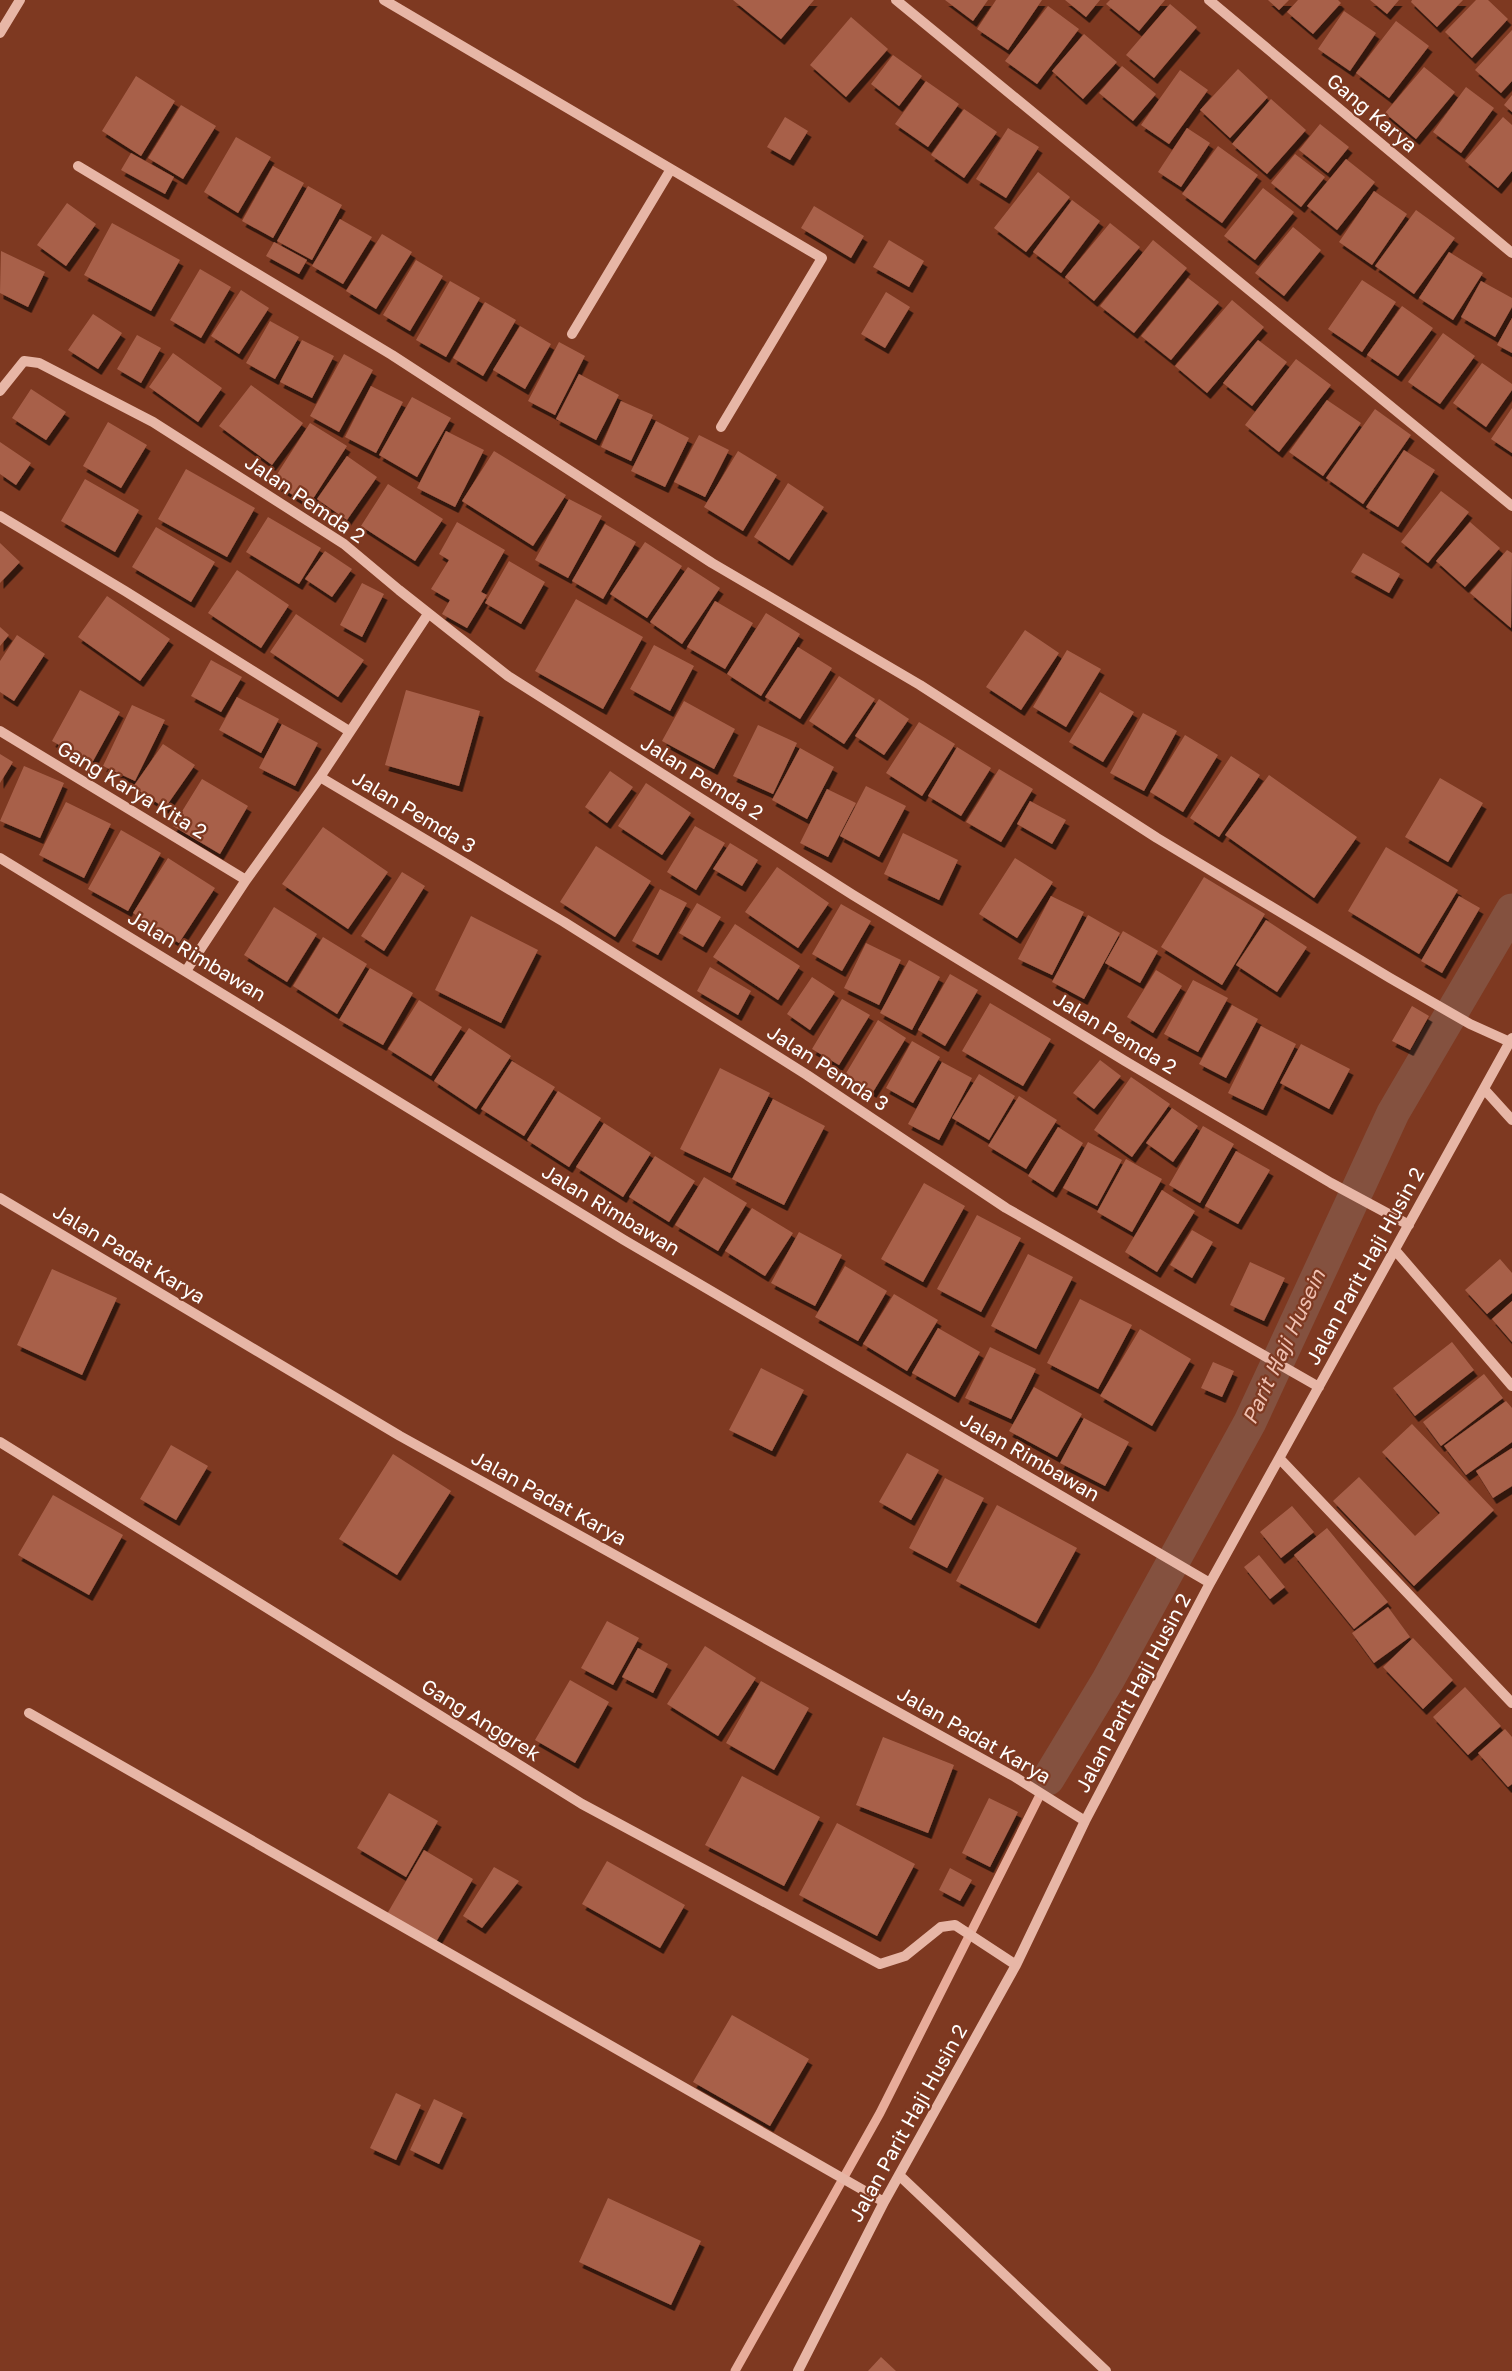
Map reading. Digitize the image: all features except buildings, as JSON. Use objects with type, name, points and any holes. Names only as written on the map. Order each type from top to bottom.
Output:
[{"type":"street","points":[[0,33],[20,0]]},
{"type":"street","points":[[384,0],[822,258],[721,426]]},
{"type":"street","points":[[896,0],[1512,506]]},
{"type":"street","name":"Gang Karya","points":[[1209,0],[1512,253]]},
{"type":"street","points":[[78,165],[392,355],[712,564],[920,686],[1157,838],[1470,1024],[1511,1040]]},
{"type":"street","points":[[572,334],[671,169]]},
{"type":"street","name":"Jalan Pemda 2","points":[[0,391],[24,361],[39,363],[153,422],[344,544],[428,614],[508,676],[843,889],[1125,1061],[1331,1183],[1408,1225]]},
{"type":"street","points":[[0,516],[126,591],[349,731]]},
{"type":"street","points":[[186,971],[246,880],[320,777],[428,614]]},
{"type":"street","name":"Gang Karya Kita 2","points":[[0,731],[246,880]]},
{"type":"street","name":"Jalan Pemda 3","points":[[320,777],[615,954],[807,1075],[1006,1208],[1319,1387]]},
{"type":"street","name":"Jalan Rimbawan","points":[[0,858],[624,1240],[1210,1583]]},
{"type":"street","name":"Jalan Parit Haji Husin 2","points":[[800,2370],[884,2202],[1016,1965],[1085,1821],[1210,1583],[1511,1040]]},
{"type":"street","points":[[1484,1089],[1512,1120]]},
{"type":"street","name":"Jalan Padat Karya","points":[[0,1198],[400,1436],[1015,1777],[1085,1821]]},
{"type":"street","points":[[1395,1250],[1512,1386]]},
{"type":"street","name":"Gang Anggrek","points":[[0,1442],[582,1804],[880,1964],[905,1956],[941,1927],[955,1925],[1016,1965]]},
{"type":"street","points":[[1280,1459],[1512,1703]]},
{"type":"street","points":[[29,1713],[884,2202]]},
{"type":"street","points":[[899,2175],[1106,2371]]},
{"type":"waterway","name":"Parit Haji Husein","points":[[1048,1779],[1108,1680],[1250,1422],[1393,1113],[1512,910]]},
{"type":"waterway","points":[[735,2371],[880,2113],[1048,1779]]}]
